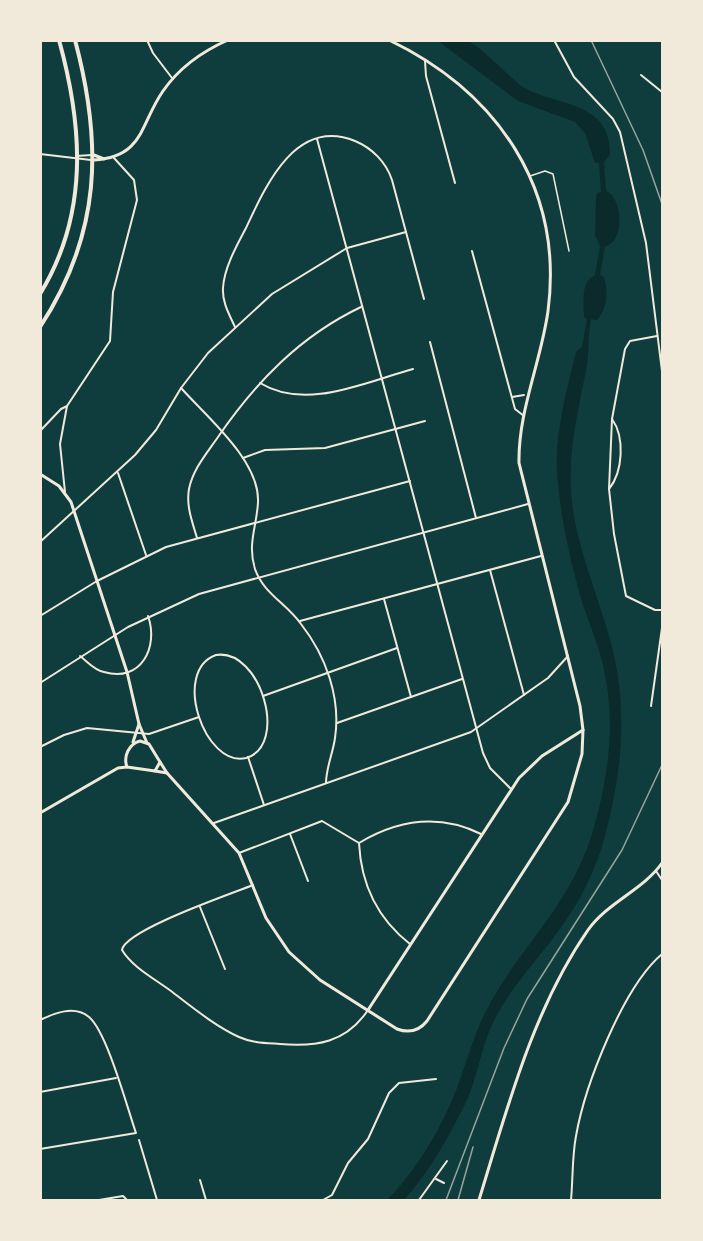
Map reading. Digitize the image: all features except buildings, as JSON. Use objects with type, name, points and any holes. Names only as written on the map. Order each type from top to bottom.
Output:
[{"type":"main road","points":[[40,294],[65,239],[79,157],[74,100],[59,40]]},
{"type":"main road","points":[[40,327],[59,295],[79,250],[89,205],[94,158],[90,103],[75,40]]},
{"type":"street","points":[[147,40],[162,66],[173,79]]},
{"type":"street","points":[[40,154],[105,160],[129,150],[138,140],[156,103],[173,79],[207,51],[228,40]]},
{"type":"street","points":[[139,724],[139,734],[167,773],[214,823],[239,854],[266,918],[289,952],[320,980],[402,1031],[417,1029],[427,1021],[560,815],[578,772],[583,730],[578,691],[541,556],[519,463],[524,416],[544,330],[550,276],[544,222],[530,177],[495,118],[464,87],[425,59],[389,40]]},
{"type":"street","points":[[554,40],[574,77],[618,126],[646,243],[663,371]]},
{"type":"street","points":[[425,59],[426,76],[455,183]]},
{"type":"street","points":[[641,75],[663,92]]},
{"type":"street","points":[[235,327],[225,306],[223,287],[239,242],[281,164],[297,148],[317,139],[344,137],[365,145],[378,156],[392,178],[424,298]]},
{"type":"street","points":[[317,139],[476,728],[490,768],[511,789]]},
{"type":"street","points":[[65,492],[60,444],[67,406],[110,341],[113,292],[137,200],[136,185],[131,176],[114,158]]},
{"type":"street","points":[[40,543],[118,473],[146,443],[181,388],[208,353],[235,327],[290,281],[347,248],[406,231]]},
{"type":"street","points":[[472,251],[515,409],[524,416]]},
{"type":"street","points":[[197,537],[190,515],[189,488],[198,466],[221,432],[260,383],[307,339],[338,318],[362,306]]},
{"type":"street","points":[[658,336],[635,340],[627,344],[612,419],[609,489],[614,534],[626,596],[655,610],[663,610]]},
{"type":"street","points":[[430,342],[476,518]]},
{"type":"street","points":[[260,383],[282,394],[303,396],[413,369]]},
{"type":"street","points":[[181,388],[243,458],[257,487],[258,504],[251,550],[258,576],[271,594],[300,621],[317,647],[328,673],[337,723],[326,783]]},
{"type":"street","points":[[512,397],[524,395]]},
{"type":"street","points":[[40,431],[61,409],[67,406]]},
{"type":"street","points":[[609,489],[619,475],[620,435],[612,419]]},
{"type":"street","points":[[243,458],[265,450],[325,448],[425,421]]},
{"type":"street","points":[[118,473],[146,555]]},
{"type":"street","points":[[40,474],[65,492],[74,512],[127,672],[139,724],[139,734],[118,768],[40,813]]},
{"type":"street","points":[[40,616],[96,581],[146,555],[197,537],[410,481]]},
{"type":"street","points":[[40,683],[80,656],[148,616],[199,594],[528,504]]},
{"type":"street","points":[[300,621],[541,556]]},
{"type":"street","points":[[490,570],[524,695]]},
{"type":"street","points":[[384,599],[411,697]]},
{"type":"street","points":[[80,656],[101,672],[117,674],[127,672],[141,663],[150,652],[153,638],[148,616]]},
{"type":"street","points":[[651,706],[663,628]]},
{"type":"street","points":[[263,696],[397,648]]},
{"type":"street","points":[[226,655],[239,660],[253,676],[263,696],[267,722],[265,739],[257,751],[248,757],[237,758],[226,754],[212,740],[199,717],[195,697],[198,673],[203,663],[212,657],[226,655]]},
{"type":"street","points":[[214,823],[476,728],[555,672],[568,656]]},
{"type":"street","points":[[337,723],[462,679]]},
{"type":"street","points":[[40,747],[64,735],[87,728],[139,734],[199,717]]},
{"type":"street","points":[[253,885],[151,927],[128,941],[122,950],[146,973],[233,1034],[254,1042],[301,1046],[322,1044],[349,1032],[368,1011],[511,789],[542,756],[567,738],[583,730]]},
{"type":"street","points":[[133,743],[140,741],[147,743]]},
{"type":"street","points":[[248,757],[264,805]]},
{"type":"street","points":[[125,759],[127,767]]},
{"type":"street","points":[[155,771],[160,762]]},
{"type":"street","points":[[118,768],[127,767],[167,773]]},
{"type":"street","points":[[359,843],[407,823],[426,820],[457,823],[481,834]]},
{"type":"street","points":[[239,854],[325,821],[359,843],[373,902],[387,923],[410,944]]},
{"type":"street","points":[[290,834],[308,881]]},
{"type":"street","points":[[479,1200],[526,1057],[557,984],[589,929],[619,898],[662,864]]},
{"type":"street","points":[[656,871],[663,880]]},
{"type":"street","points":[[200,906],[225,969]]},
{"type":"street","points":[[571,1200],[575,1139],[594,1075],[627,999],[643,974],[663,954]]},
{"type":"street","points":[[40,1020],[71,1010],[88,1016],[100,1030],[136,1133],[40,1149]]},
{"type":"street","points":[[40,1092],[116,1078]]},
{"type":"street","points":[[323,1200],[333,1195],[348,1163],[368,1139],[380,1106],[389,1093],[399,1083],[436,1079]]},
{"type":"street","points":[[139,1140],[157,1200]]},
{"type":"street","points":[[419,1200],[447,1161]]},
{"type":"street","points":[[436,1179],[444,1184]]},
{"type":"street","points":[[200,1180],[206,1200]]},
{"type":"street","points":[[99,1200],[123,1196],[127,1200]]},
{"type":"street","points":[[66,1200],[80,1200]]},
{"type":"lane","points":[[530,177],[548,171],[555,177],[569,252]]},
{"type":"water","points":[[459,39],[471,43],[523,87],[580,108],[592,115],[602,124],[608,137],[610,155],[604,162],[606,191],[616,202],[619,229],[616,237],[605,246],[600,275],[604,277],[606,299],[597,320],[591,319],[587,365],[573,444],[570,476],[573,509],[580,543],[606,626],[618,679],[621,705],[620,757],[601,849],[580,897],[567,919],[513,989],[498,1014],[491,1027],[467,1100],[439,1152],[404,1200],[387,1200],[418,1162],[436,1133],[457,1088],[481,1020],[513,967],[557,906],[582,860],[592,834],[602,795],[610,735],[608,695],[603,666],[570,555],[560,504],[557,470],[562,411],[576,352],[582,347],[587,319],[584,317],[585,288],[590,278],[595,275],[600,246],[595,235],[596,198],[597,193],[601,192],[599,163],[595,163],[585,133],[575,122],[518,101],[438,41]]},
{"type":"railway","points":[[591,40],[643,150],[662,204]]},
{"type":"railway","points":[[446,1200],[504,1048],[527,999],[622,850],[662,765]]},
{"type":"railway","points":[[458,1200],[473,1147]]}]
